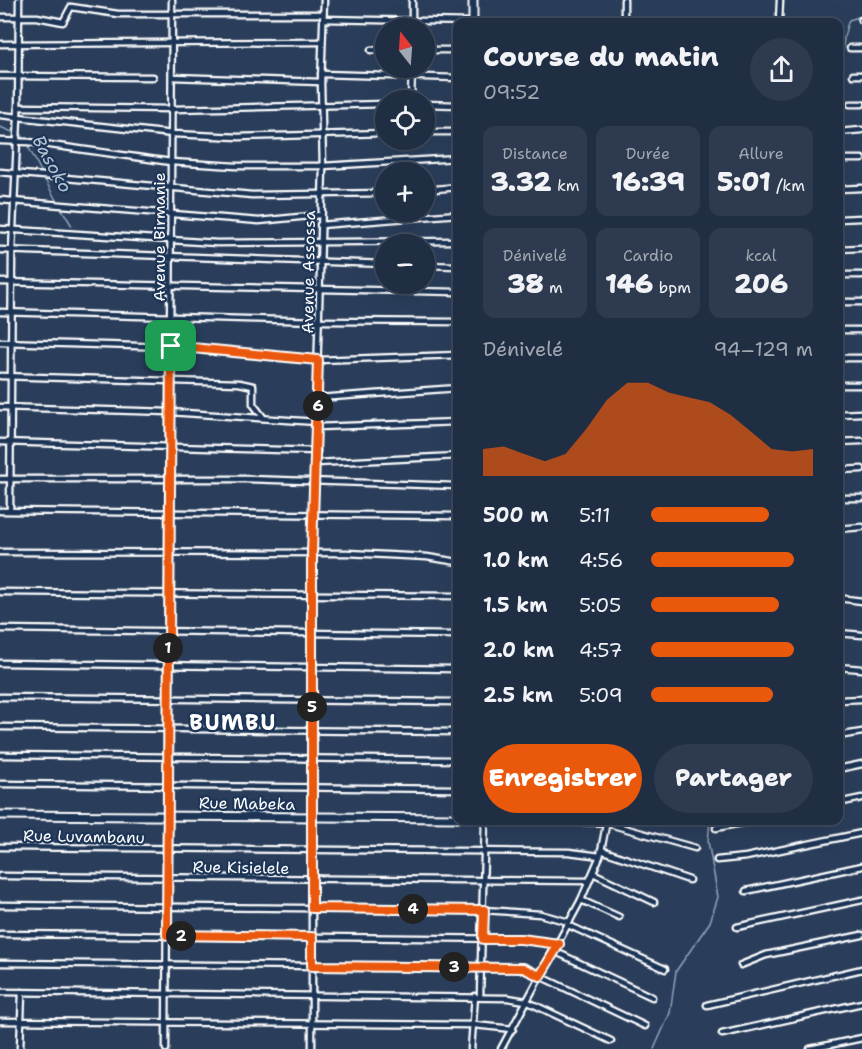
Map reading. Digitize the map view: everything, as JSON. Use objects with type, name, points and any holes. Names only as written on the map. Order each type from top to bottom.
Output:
[{"type":"street","points":[[10,510],[14,282],[12,251],[18,141],[19,0]]},
{"type":"street","name":"Avenue Birmanie","points":[[166,1049],[166,759],[171,513],[172,0]]},
{"type":"street","name":"Avenue Assossa","points":[[312,1049],[312,553],[317,452],[318,289],[323,166],[321,74],[324,0]]},
{"type":"street","points":[[412,0],[412,18]]},
{"type":"street","points":[[473,0],[473,18]]},
{"type":"street","points":[[624,0],[624,18]]},
{"type":"street","points":[[779,18],[780,0]]},
{"type":"street","points":[[0,17],[37,17],[63,22],[71,7],[118,14],[323,16],[375,20]]},
{"type":"street","points":[[435,22],[453,22]]},
{"type":"street","points":[[0,44],[322,42]]},
{"type":"street","points":[[850,48],[862,48]]},
{"type":"street","points":[[435,50],[453,50]]},
{"type":"street","points":[[321,74],[375,76]]},
{"type":"street","points":[[853,75],[862,75]]},
{"type":"street","points":[[0,76],[153,77]]},
{"type":"street","points":[[172,77],[321,82]]},
{"type":"street","points":[[411,90],[412,78]]},
{"type":"street","points":[[435,78],[453,78]]},
{"type":"street","points":[[18,107],[173,109],[375,104]]},
{"type":"street","points":[[435,104],[453,105]]},
{"type":"street","points":[[850,104],[862,104]]},
{"type":"street","points":[[0,115],[173,134],[239,136],[375,133]]},
{"type":"street","points":[[843,132],[862,130]]},
{"type":"street","points":[[435,132],[453,132]]},
{"type":"street","points":[[0,141],[29,142],[171,162],[236,166],[323,166],[453,159]]},
{"type":"street","points":[[846,159],[862,159]]},
{"type":"street","points":[[0,172],[252,195],[375,193]]},
{"type":"street","points":[[435,189],[453,187]]},
{"type":"street","points":[[843,189],[862,189]]},
{"type":"street","points":[[0,201],[259,221],[320,215]]},
{"type":"street","points":[[320,225],[453,214]]},
{"type":"street","points":[[843,219],[862,218]]},
{"type":"street","points":[[0,229],[170,240],[453,241]]},
{"type":"street","points":[[843,249],[862,248]]},
{"type":"street","points":[[0,250],[375,264]]},
{"type":"street","points":[[435,265],[453,266]]},
{"type":"street","points":[[843,275],[862,275]]},
{"type":"street","points":[[0,282],[453,292]]},
{"type":"street","points":[[843,302],[862,302]]},
{"type":"street","points":[[0,312],[172,318],[453,322]]},
{"type":"street","points":[[843,330],[862,330]]},
{"type":"street","points":[[0,342],[171,346],[318,360],[453,355]]},
{"type":"street","points":[[843,358],[862,358]]},
{"type":"street","points":[[0,376],[171,379],[251,385],[254,389],[252,404],[263,418]]},
{"type":"street","points":[[843,385],[862,385]]},
{"type":"street","points":[[318,398],[453,388]]},
{"type":"street","points":[[0,407],[170,412],[263,418],[317,425],[453,422]]},
{"type":"street","points":[[843,414],[862,413]]},
{"type":"street","points":[[843,442],[862,441]]},
{"type":"street","points":[[0,442],[317,452]]},
{"type":"street","points":[[316,463],[453,456]]},
{"type":"street","points":[[843,470],[862,470]]},
{"type":"street","points":[[0,479],[315,481],[453,486]]},
{"type":"street","points":[[843,498],[862,498]]},
{"type":"street","points":[[0,512],[10,510],[453,516]]},
{"type":"street","points":[[843,529],[862,527]]},
{"type":"street","points":[[0,552],[381,554],[453,561]]},
{"type":"street","points":[[0,592],[453,596]]},
{"type":"street","points":[[843,598],[862,601]]},
{"type":"street","points":[[0,629],[453,635]]},
{"type":"street","points":[[843,633],[862,634]]},
{"type":"street","points":[[0,663],[453,669]]},
{"type":"street","points":[[843,667],[862,669]]},
{"type":"street","points":[[0,697],[453,702]]},
{"type":"street","points":[[843,700],[862,699]]},
{"type":"street","points":[[0,727],[453,732]]},
{"type":"street","points":[[843,735],[862,732]]},
{"type":"street","points":[[0,755],[166,759],[453,760]]},
{"type":"street","points":[[843,768],[862,764]]},
{"type":"street","points":[[0,784],[453,789]]},
{"type":"street","points":[[843,802],[862,798]]},
{"type":"street","name":"Rue Mabeka","points":[[0,815],[453,818]]},
{"type":"street","points":[[471,1049],[483,939],[485,825]]},
{"type":"street","points":[[501,1049],[581,900],[600,853],[606,825]]},
{"type":"street","points":[[617,825],[695,848]]},
{"type":"street","points":[[716,828],[731,825]]},
{"type":"street","points":[[717,860],[746,857],[862,833]]},
{"type":"street","name":"Rue Luvambanu","points":[[0,847],[600,853],[689,880]]},
{"type":"street","points":[[746,891],[862,866]]},
{"type":"street","points":[[593,873],[654,902]]},
{"type":"street","name":"Rue Kisielele","points":[[0,876],[589,881]]},
{"type":"street","points":[[581,900],[619,917]]},
{"type":"street","points":[[737,927],[862,900]]},
{"type":"street","points":[[0,905],[484,910],[540,914],[568,923],[665,969]]},
{"type":"street","points":[[0,934],[521,939],[559,944]]},
{"type":"street","points":[[741,965],[766,955],[862,935]]},
{"type":"street","points":[[554,951],[652,997]]},
{"type":"street","points":[[0,963],[526,969],[645,1026]]},
{"type":"street","points":[[707,1005],[862,969]]},
{"type":"street","points":[[0,992],[477,996],[526,1001],[611,1041]]},
{"type":"street","points":[[20,1049],[22,992]]},
{"type":"street","points":[[722,1034],[862,1003]]},
{"type":"street","points":[[0,1021],[474,1025],[513,1029]]},
{"type":"street","points":[[810,1049],[862,1038]]},
{"type":"waterway","name":"BUMBU","points":[[843,49],[849,20],[862,16]]},
{"type":"waterway","name":"Basoko","points":[[0,127],[15,133]]},
{"type":"waterway","name":"Basoko","points":[[19,134],[22,135],[42,173]]},
{"type":"waterway","name":"Basoko","points":[[44,178],[57,202]]},
{"type":"waterway","name":"Basoko","points":[[60,206],[72,226]]},
{"type":"waterway","name":"BUMBU","points":[[654,1049],[670,1013],[676,971],[710,922],[718,897],[708,841],[710,825]]},
{"type":"district","name":"BUMBU","points":[[233,722]]},
{"type":"route","points":[[171,346],[318,360],[317,452],[312,553],[312,908],[484,910],[483,939],[521,939],[559,944],[540,976],[523,968],[312,966],[312,937],[167,935],[166,759],[171,513],[171,346]]}]
